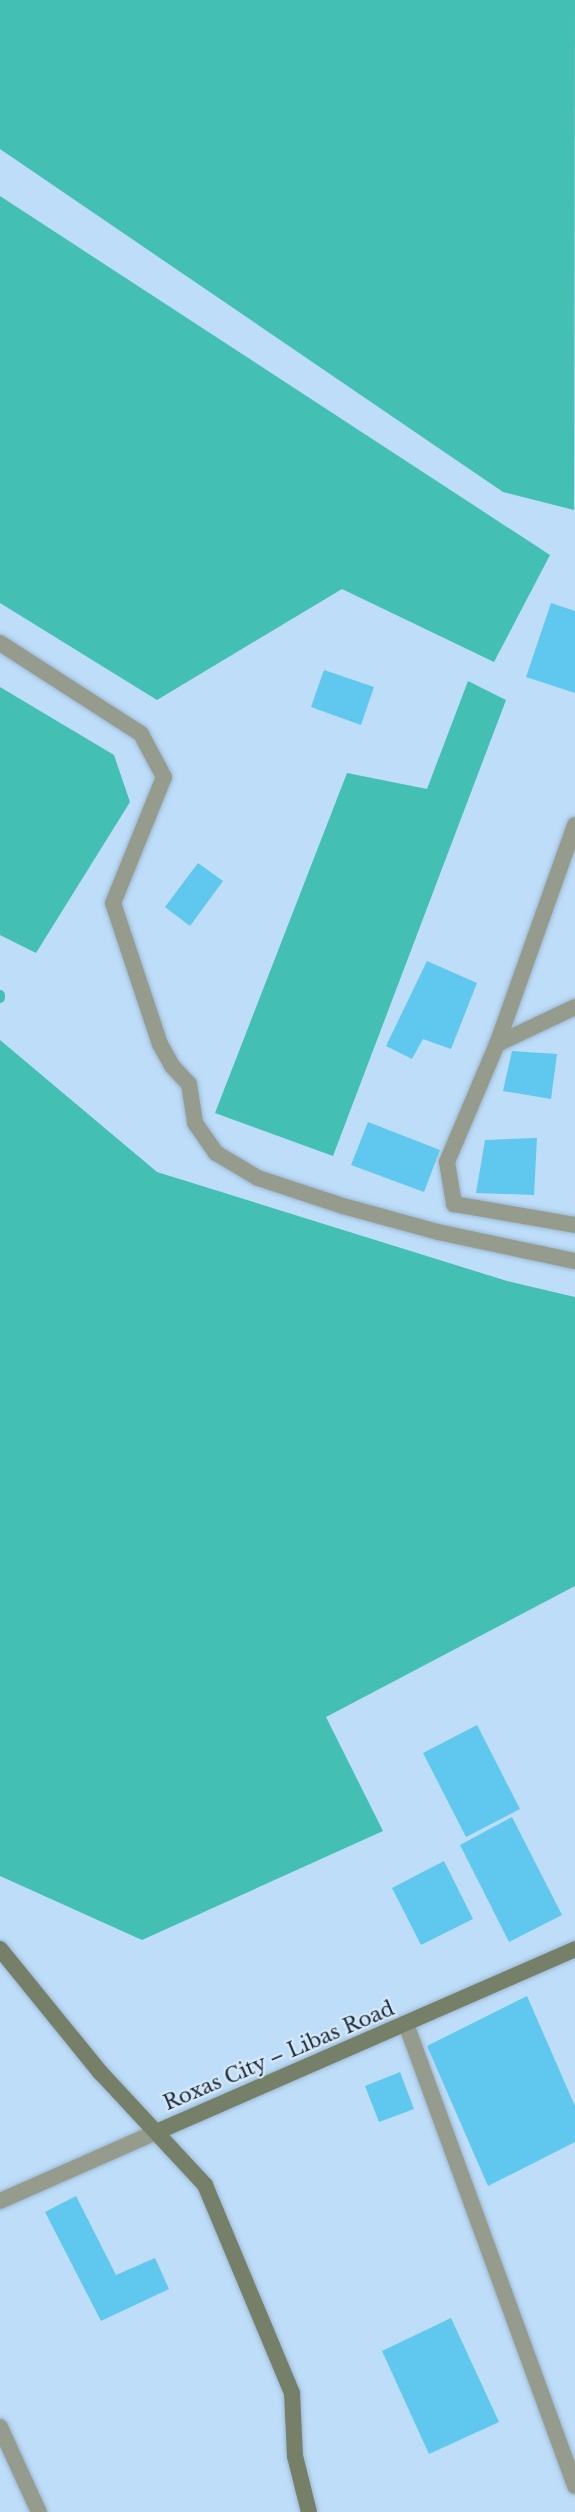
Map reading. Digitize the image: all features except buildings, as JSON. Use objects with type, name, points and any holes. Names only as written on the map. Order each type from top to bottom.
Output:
[{"type":"main road","points":[[0,1949],[100,2072],[159,2131],[205,2186],[292,2393],[295,2456],[309,2512]]},
{"type":"main road","name":"Roxas City – Libas Road","points":[[159,2131],[575,1949]]},
{"type":"street","points":[[0,643],[141,734],[164,777],[113,903],[160,1044],[172,1066],[189,1084],[195,1123],[216,1153],[258,1178],[343,1206],[438,1232],[575,1261]]},
{"type":"street","points":[[575,825],[497,1044],[447,1162],[454,1204],[575,1225]]},
{"type":"street","points":[[497,1044],[575,1007]]},
{"type":"street","points":[[406,2024],[575,2486]]},
{"type":"street","name":"Roxas City – Libas Road","points":[[0,2201],[159,2131]]},
{"type":"street","points":[[0,2427],[39,2512]]},
{"type":"shaded area","points":[[0,0],[575,0],[574,510],[503,492],[0,149]]},
{"type":"shaded area","points":[[0,196],[550,555],[494,662],[342,589],[157,700],[0,603]]},
{"type":"shaded area","points":[[468,681],[506,700],[333,1156],[215,1113],[347,773],[427,789]]},
{"type":"shaded area","points":[[0,687],[114,755],[130,802],[36,953],[0,935]]},
{"type":"shaded area","points":[[0,1040],[157,1172],[507,1281],[575,1297],[575,1586],[326,1717],[383,1831],[142,1940],[0,1876]]}]
